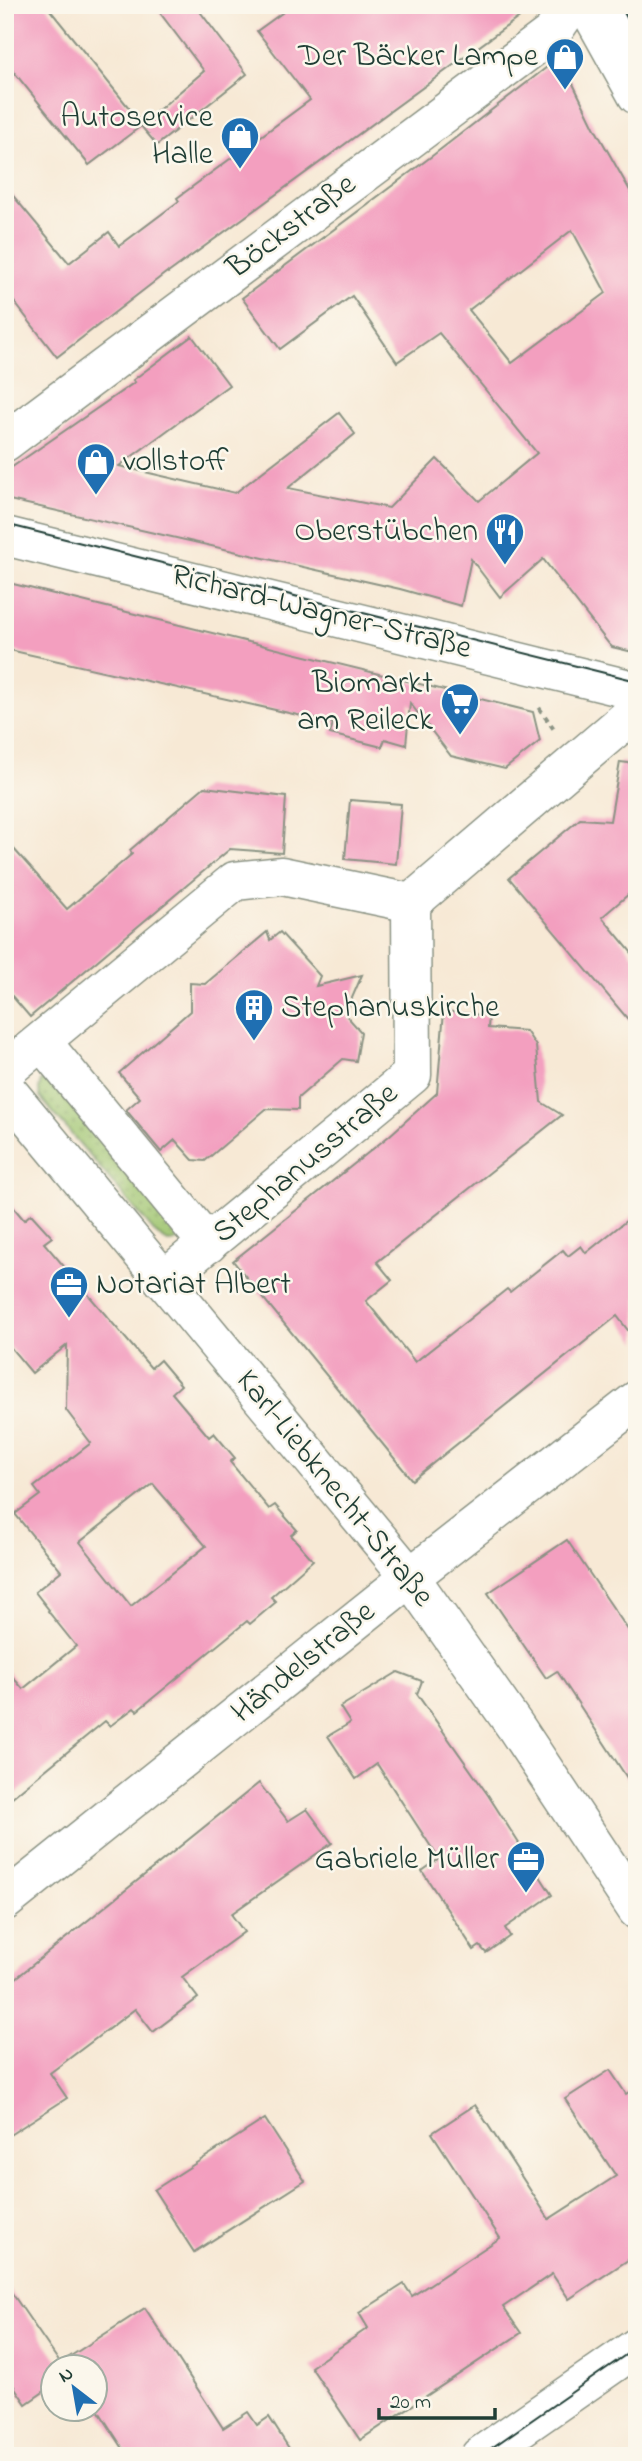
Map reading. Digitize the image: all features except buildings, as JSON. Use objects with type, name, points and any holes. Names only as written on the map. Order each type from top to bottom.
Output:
[{"type":"street","name":"Böckstraße","points":[[5,442],[552,33],[571,5]]},
{"type":"street","points":[[587,5],[637,95]]},
{"type":"street","points":[[620,5],[637,35]]},
{"type":"street","name":"Richard-Wagner-Straße","points":[[5,536],[637,691]]},
{"type":"street","points":[[5,1071],[235,881],[282,876],[411,903],[637,710]]},
{"type":"street","name":"Stephanusstraße","points":[[163,1280],[412,1075],[411,903]]},
{"type":"street","points":[[42,1042],[208,1244]]},
{"type":"street","name":"Karl-Liebknecht-Straße","points":[[5,1088],[410,1577],[515,1726],[637,1910]]},
{"type":"street","name":"Händelstraße","points":[[5,1901],[410,1577],[637,1400]]},
{"type":"street","points":[[481,2456],[637,2347]]},
{"type":"green space","points":[[49,1079],[181,1232],[177,1241],[168,1242],[157,1235],[40,1097],[41,1081]]},
{"type":"tram line","points":[[620,5],[637,36]]},
{"type":"tram line","points":[[5,524],[637,681]]},
{"type":"tram line","points":[[480,2456],[637,2347]]},
{"type":"place","name":"Der Bäcker Lampe","points":[[565,91]]},
{"type":"place","name":"Autoservice Halle","points":[[240,170]]},
{"type":"place","name":"vollstoff","points":[[96,496]]},
{"type":"place","name":"Oberstübchen","points":[[505,566]]},
{"type":"place","name":"Biomarkt am Reileck","points":[[460,736]]},
{"type":"place","name":"Stephanuskirche","points":[[254,1042]]},
{"type":"place","name":"Notariat Albert","points":[[69,1319]]},
{"type":"place","name":"Gabriele Müller","points":[[526,1894]]}]
